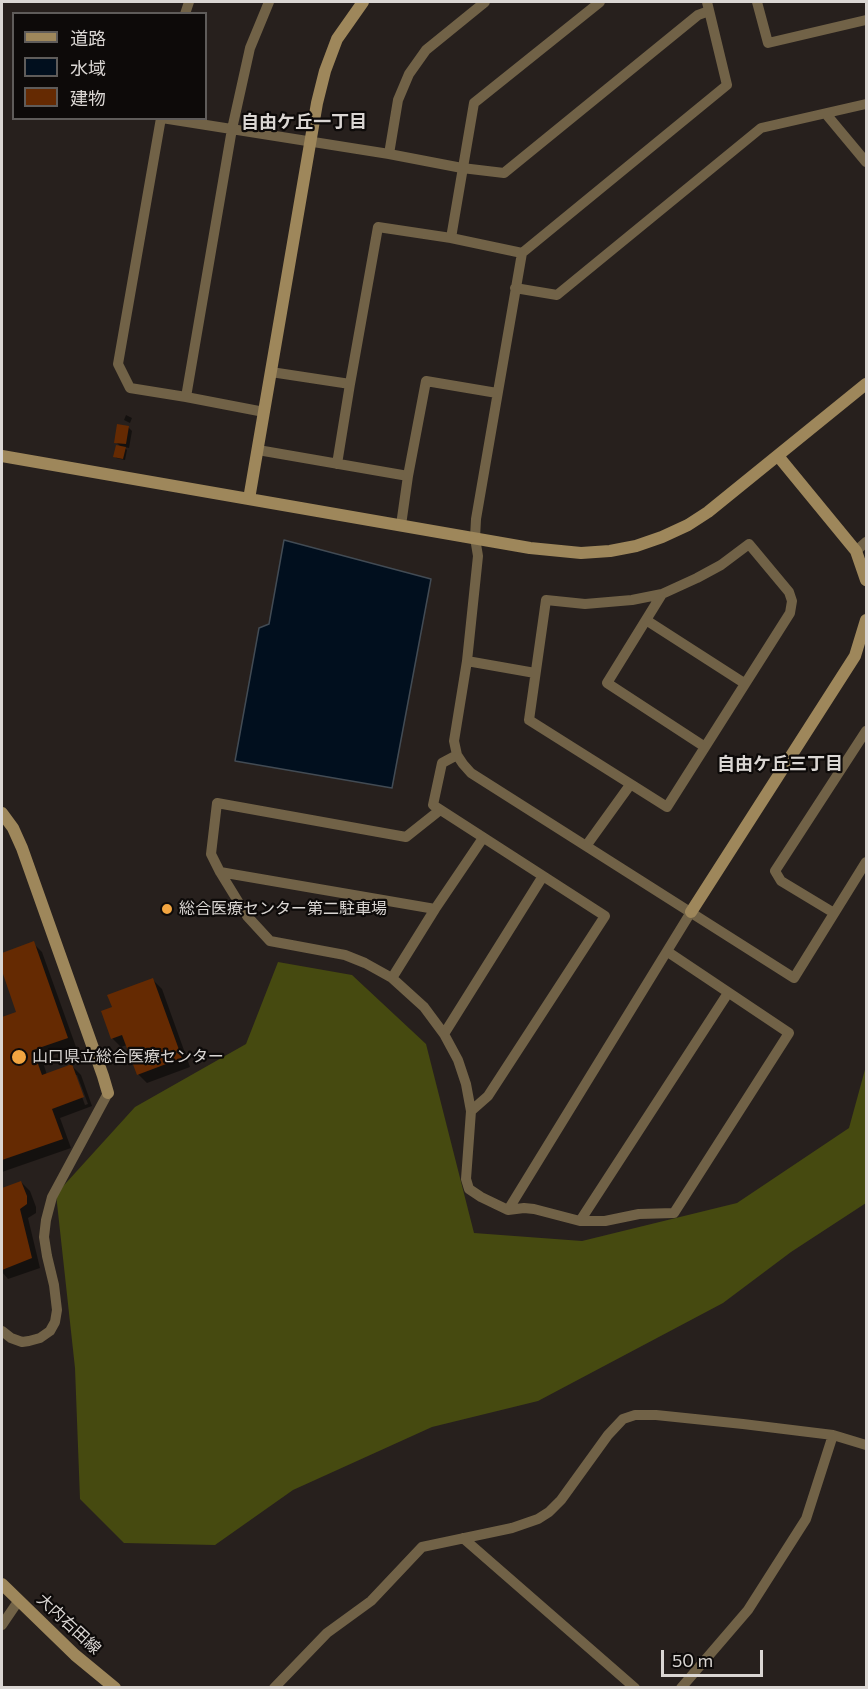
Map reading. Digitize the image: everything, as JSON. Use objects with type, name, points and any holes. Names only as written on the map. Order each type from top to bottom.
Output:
[{"type":"street","points":[[186,397],[232,129],[250,48],[269,2]]},
{"type":"street","points":[[249,499],[310,143],[325,71],[337,39],[363,2]]},
{"type":"street","points":[[389,154],[398,100],[409,74],[426,50],[485,2]]},
{"type":"street","points":[[451,238],[474,103],[600,2]]},
{"type":"street","points":[[757,2],[768,43],[867,20]]},
{"type":"street","points":[[175,120],[504,173],[708,7],[727,85],[522,253],[476,519],[475,538],[478,556],[467,661],[454,741],[457,755],[471,773],[794,978],[867,861]]},
{"type":"street","points":[[515,288],[557,295],[761,129],[867,104]]},
{"type":"street","points":[[826,114],[867,162]]},
{"type":"street","points":[[162,120],[118,364],[130,388],[264,412]]},
{"type":"street","points":[[337,464],[378,227],[451,238],[522,253]]},
{"type":"street","points":[[271,372],[351,384]]},
{"type":"street","points":[[400,525],[426,381],[497,393]]},
{"type":"street","points":[[2,456],[530,548],[581,553],[610,551],[636,546],[688,525],[708,512],[867,384]]},
{"type":"street","points":[[258,450],[408,476]]},
{"type":"street","points":[[778,456],[856,551],[867,580]]},
{"type":"street","points":[[856,551],[867,542]]},
{"type":"street","points":[[748,544],[789,592],[792,601],[790,613],[667,807],[529,720],[535,673],[546,600],[585,604],[632,600],[662,594],[721,565],[748,544]]},
{"type":"street","points":[[662,594],[607,683],[705,747]]},
{"type":"street","points":[[646,620],[744,683]]},
{"type":"street","points":[[508,1210],[692,912],[855,656],[867,620]]},
{"type":"street","points":[[467,661],[535,673]]},
{"type":"street","points":[[834,913],[781,881],[775,872],[867,731]]},
{"type":"street","points":[[457,755],[442,763],[433,805],[605,916],[488,1096],[471,1111]]},
{"type":"street","points":[[586,846],[630,785]]},
{"type":"street","points":[[440,810],[406,837],[217,802],[211,854],[247,916],[270,941],[345,955],[365,963],[392,978],[424,1007],[444,1034],[459,1060],[471,1111],[466,1179],[469,1189],[481,1197],[508,1210],[534,1209],[580,1221],[605,1221],[639,1214],[674,1213],[789,1033],[668,952]]},
{"type":"street","points":[[2,813],[13,828],[22,848],[108,1093],[52,1197],[46,1220],[44,1237],[54,1285],[57,1310],[55,1322],[50,1331],[30,1341],[22,1342],[2,1331]]},
{"type":"street","points":[[392,978],[483,838]]},
{"type":"street","points":[[220,872],[435,909]]},
{"type":"street","points":[[444,1034],[543,876]]},
{"type":"street","points":[[580,1221],[728,993]]},
{"type":"street","points":[[274,1688],[327,1634],[371,1601],[422,1547],[512,1528],[538,1519],[549,1512],[561,1500],[608,1435],[623,1419],[635,1415],[656,1415],[699,1419],[832,1436],[867,1445]]},
{"type":"street","points":[[681,1688],[748,1610],[806,1519],[832,1436]]},
{"type":"street","points":[[463,1538],[635,1688]]},
{"type":"street","name":"大内右田線","points":[[2,1584],[75,1655],[115,1688]]},
{"type":"street","points":[[2,1625],[19,1600]]},
{"type":"green space","points":[[278,962],[352,975],[426,1044],[474,1233],[582,1241],[737,1203],[849,1128],[866,1066],[866,1203],[791,1252],[723,1303],[538,1401],[432,1427],[293,1490],[215,1545],[124,1543],[80,1499],[75,1368],[56,1194],[135,1107],[246,1044]]},
{"type":"water","points":[[284,540],[431,579],[392,788],[235,761],[259,628],[269,624]]},
{"type":"building","points":[[117,424],[129,426],[126,444],[114,443]]},
{"type":"building","points":[[116,445],[126,447],[123,459],[113,457]]},
{"type":"building","name":"山口県立総合医療センター","points":[[34,941],[68,1038],[33,1050],[42,1075],[72,1064],[84,1097],[52,1109],[63,1139],[2,1160],[2,1017],[16,1012],[2,971],[2,953]]},
{"type":"building","points":[[153,978],[182,1058],[137,1075],[122,1035],[111,1039],[101,1011],[112,1007],[107,995]]},
{"type":"building","points":[[21,1181],[27,1196],[27,1204],[20,1209],[32,1258],[2,1270],[2,1188]]},
{"type":"place","name":"総合医療センター第二駐車場","points":[[167,909]]},
{"type":"place","name":"山口県立総合医療センター","points":[[19,1057]]},
{"type":"district","name":"自由ケ丘一丁目","points":[[304,122]]},
{"type":"district","name":"自由ケ丘三丁目","points":[[780,764]]}]
